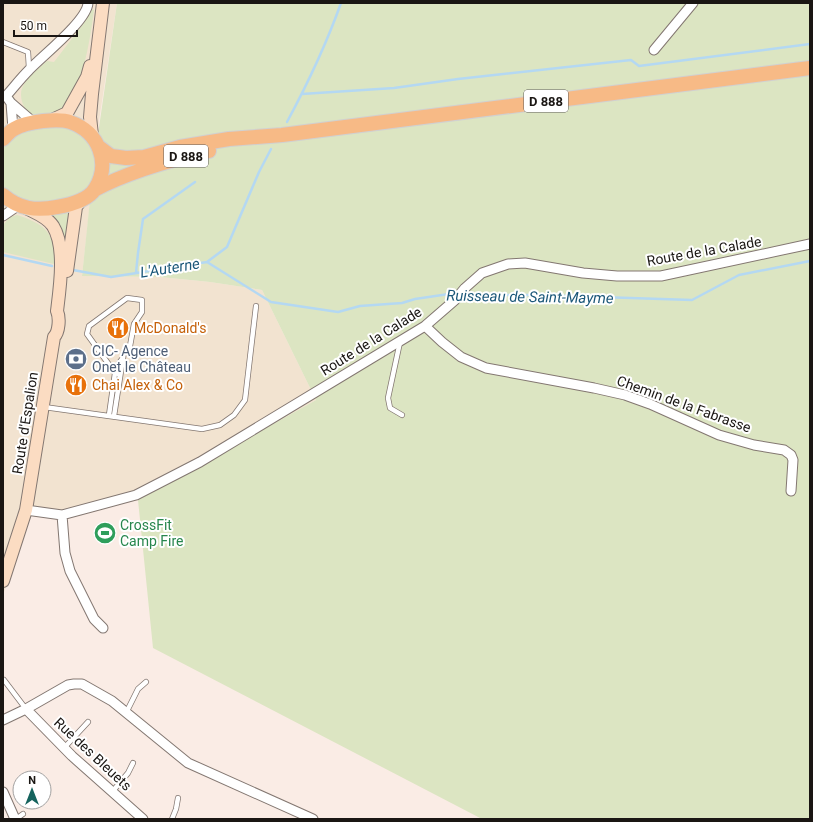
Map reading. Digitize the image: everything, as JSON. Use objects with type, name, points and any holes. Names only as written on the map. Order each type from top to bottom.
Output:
[{"type":"main road","points":[[23,207],[46,209],[67,206],[80,201],[94,190],[100,175],[102,161],[90,117],[104,3]]},
{"type":"main road","points":[[52,120],[67,113],[87,77],[98,44]]},
{"type":"main road","name":"D 888","points":[[96,141],[111,156],[126,158],[144,157],[180,147],[222,140],[282,135],[810,68]]},
{"type":"main road","points":[[3,139],[13,129],[33,122],[52,120],[69,121],[80,126],[96,141]]},
{"type":"main road","name":"D 888","points":[[94,190],[115,179],[183,157],[282,135]]},
{"type":"main road","points":[[4,196],[12,203],[43,216],[52,225],[59,241],[59,296]]},
{"type":"main road","points":[[59,296],[66,273],[76,207],[80,201]]},
{"type":"main road","name":"Route d'Espalion","points":[[3,581],[26,510],[54,337],[51,333],[54,316],[57,311],[59,296]]},
{"type":"main road","points":[[3,569],[13,552]]},
{"type":"street","points":[[13,129],[7,99],[29,70],[80,21],[88,7],[88,3]]},
{"type":"street","points":[[654,50],[693,3]]},
{"type":"street","points":[[7,99],[33,122]]},
{"type":"street","points":[[4,196],[3,216],[23,207]]},
{"type":"street","name":"Route de la Calade","points":[[26,510],[62,515],[136,495],[200,462],[401,341],[425,326],[455,300],[465,288],[482,273],[508,264],[525,263],[584,273],[617,276],[661,276],[810,244]]},
{"type":"street","name":"Chemin de la Fabrasse","points":[[425,326],[461,357],[486,368],[625,395],[650,404],[719,435],[754,445],[784,450],[791,454],[793,460],[792,491]]},
{"type":"street","points":[[62,515],[65,553],[70,571],[94,619],[103,628]]},
{"type":"street","points":[[3,720],[26,709],[68,685],[82,684],[112,701],[126,713],[161,736],[188,763],[312,819]]},
{"type":"street","name":"Rue des Bleuets","points":[[26,709],[64,748],[143,819]]},
{"type":"street","points":[[3,792],[18,817]]},
{"type":"lane","points":[[3,42],[28,52],[29,70]]},
{"type":"lane","points":[[127,298],[142,300],[142,312],[134,324],[130,346],[124,352],[112,416],[115,373],[87,334],[89,326],[127,298]]},
{"type":"lane","points":[[42,406],[202,429],[220,425],[234,415],[244,400],[256,306]]},
{"type":"lane","points":[[401,341],[388,398],[390,408],[402,415]]},
{"type":"lane","name":"Rue des Bleuets","points":[[4,680],[26,709]]},
{"type":"lane","points":[[126,713],[138,690],[146,682]]},
{"type":"lane","points":[[64,748],[88,722]]},
{"type":"lane","points":[[112,792],[128,773],[132,763]]},
{"type":"lane","points":[[172,819],[178,798]]},
{"type":"shaded area","points":[[3,3],[117,3],[99,121],[82,276],[160,277],[210,282],[262,290],[316,400],[138,500],[75,515],[17,514],[7,585],[3,594]]},
{"type":"green space","points":[[117,3],[810,3],[810,819],[482,819],[153,648],[138,500],[316,400],[262,290],[210,282],[160,277],[82,276],[92,181],[75,197],[34,204],[12,197],[4,187],[3,149],[16,135],[25,130],[60,126],[75,131],[84,137],[95,155]]},
{"type":"green space","points":[[92,9],[94,10],[91,33],[83,68],[75,91],[64,109],[61,111],[39,116],[32,114],[26,110],[22,103],[21,92],[24,84],[33,73],[47,61],[54,62],[83,24]]},
{"type":"green space","points":[[70,212],[65,242],[64,242],[51,215]]},
{"type":"green space","points":[[17,215],[35,222],[47,231],[51,237],[53,245],[54,264],[3,252],[3,225],[10,217]]},
{"type":"waterway","name":"L'Auterne","points":[[287,122],[316,64],[341,3]]},
{"type":"waterway","points":[[302,94],[394,88],[458,79],[631,60],[639,66],[810,44]]},
{"type":"waterway","name":"Ruisseau de Saint-Mayme","points":[[73,270],[111,277],[207,262],[227,247],[259,172],[271,149]]},
{"type":"waterway","points":[[136,273],[143,219],[195,182]]},
{"type":"waterway","name":"L'Auterne","points":[[3,255],[52,266]]},
{"type":"waterway","name":"Ruisseau de Saint-Mayme","points":[[462,295],[538,295],[692,300],[739,275],[810,261]]},
{"type":"waterway","name":"Ruisseau de Saint-Mayme","points":[[207,262],[271,302],[338,312],[360,306],[402,303],[415,299],[449,294],[457,295]]},
{"type":"place","name":"McDonald's","points":[[118,328]]},
{"type":"place","name":"CIC- Agence Onet le Château","points":[[76,359]]},
{"type":"place","name":"Chai Alex & Co","points":[[76,385]]},
{"type":"place","name":"CrossFit Camp Fire","points":[[105,533]]}]
